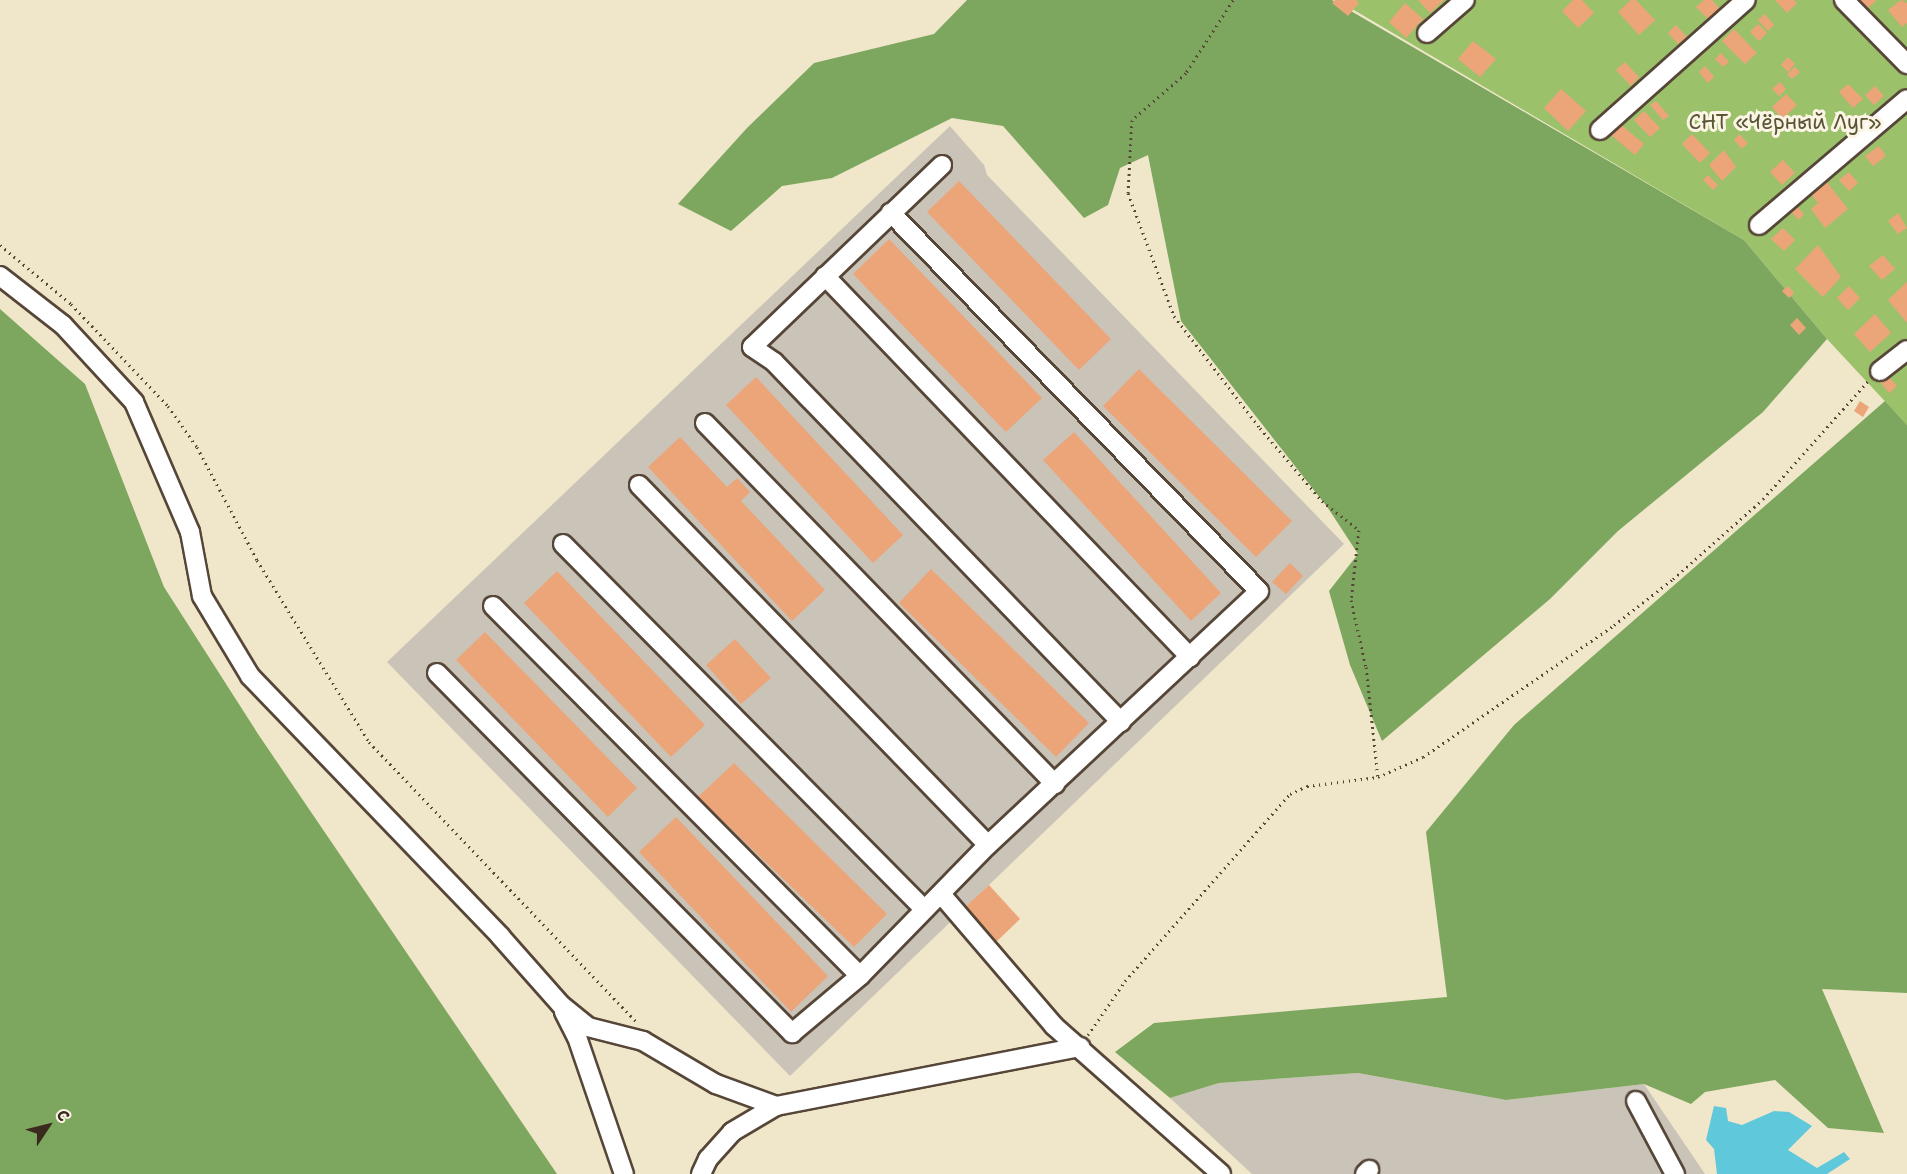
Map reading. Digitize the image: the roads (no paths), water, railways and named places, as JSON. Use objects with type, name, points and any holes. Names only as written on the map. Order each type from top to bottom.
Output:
[{"type":"street","points":[[1427,33],[1465,0]]},
{"type":"street","points":[[1600,130],[1746,0]]},
{"type":"street","points":[[1844,0],[1907,64]]},
{"type":"street","points":[[1759,225],[1907,99]]},
{"type":"street","points":[[942,165],[752,347],[774,362],[1121,722]]},
{"type":"street","points":[[437,673],[792,1033],[860,976],[988,845],[1258,591],[891,213]]},
{"type":"street","points":[[0,276],[63,325],[134,402],[190,532],[202,596],[250,676],[500,936],[561,1005],[588,1028],[643,1041],[716,1084],[776,1106]]},
{"type":"street","points":[[825,276],[1190,657]]},
{"type":"street","points":[[1880,372],[1907,350]]},
{"type":"street","points":[[705,423],[1055,784]]},
{"type":"street","points":[[639,485],[988,845]]},
{"type":"street","points":[[563,544],[924,909]]},
{"type":"street","points":[[493,606],[860,976]]},
{"type":"street","points":[[941,894],[1054,1026],[1221,1174]]},
{"type":"street","points":[[561,1005],[577,1036],[624,1174]]},
{"type":"street","points":[[702,1174],[708,1159],[732,1132],[776,1106],[1080,1047]]},
{"type":"street","points":[[1636,1101],[1675,1174]]},
{"type":"water","points":[[1714,1106],[1726,1108],[1728,1121],[1742,1125],[1774,1111],[1789,1112],[1812,1126],[1788,1150],[1817,1168],[1844,1152],[1850,1159],[1827,1174],[1717,1174],[1714,1149],[1706,1140]]},
{"type":"park label","name":"СНТ «Чёрный Луг»","points":[[1785,122]]}]
